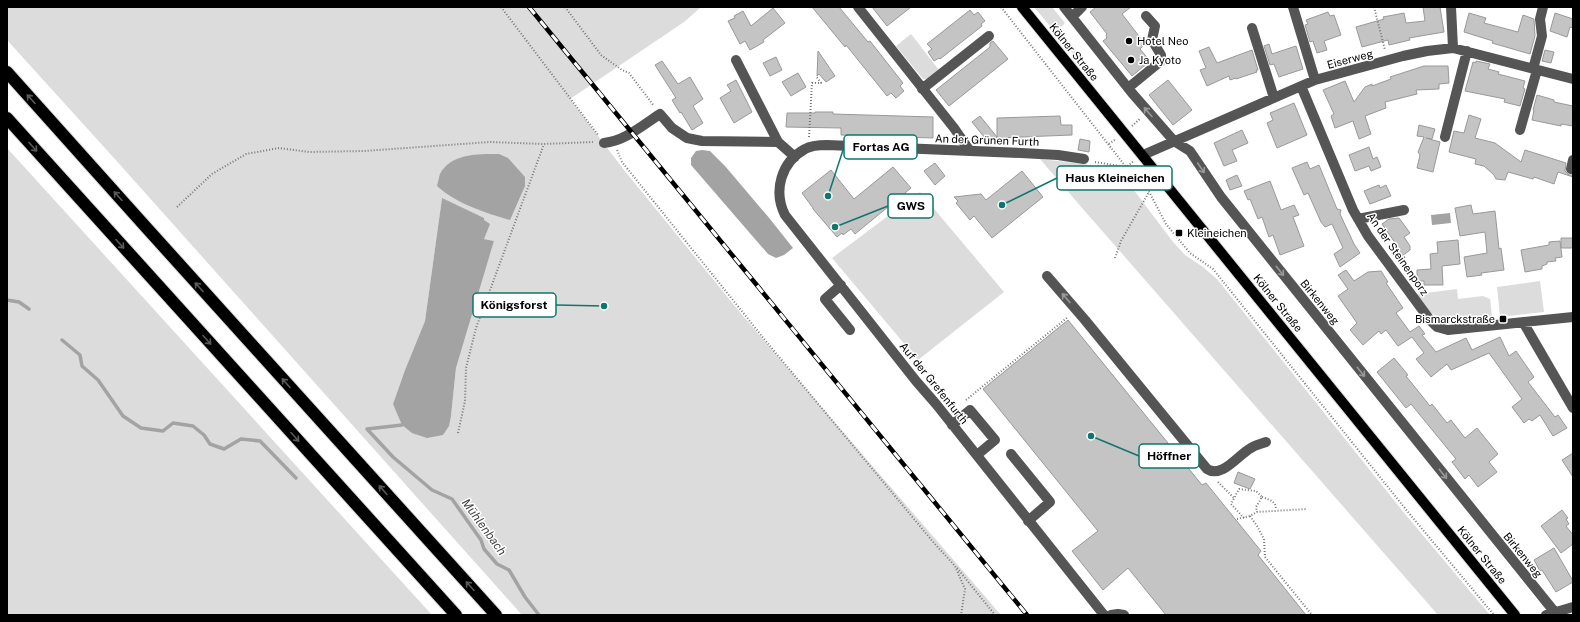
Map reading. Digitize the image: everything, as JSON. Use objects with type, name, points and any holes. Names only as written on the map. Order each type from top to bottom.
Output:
[{"type":"highway","points":[[7,72],[496,615]]},
{"type":"highway","points":[[7,118],[456,615]]},
{"type":"main road","name":"Kölner Straße","points":[[1022,7],[1515,615]]},
{"type":"street","points":[[858,7],[954,128],[970,151]]},
{"type":"street","name":"Birkenweg","points":[[1064,7],[1128,88],[1174,141],[1190,151],[1221,198],[1552,614]]},
{"type":"street","points":[[1072,17],[1082,7]]},
{"type":"street","points":[[1294,7],[1315,80]]},
{"type":"street","points":[[1451,7],[1454,48]]},
{"type":"street","points":[[1520,130],[1542,36],[1540,19],[1543,7]]},
{"type":"street","points":[[1128,88],[1161,61],[1161,54],[1152,40],[1155,26],[1146,16]]},
{"type":"street","points":[[1252,28],[1274,98]]},
{"type":"street","points":[[922,89],[989,36]]},
{"type":"street","name":"Eiserweg","points":[[1142,155],[1315,80],[1427,51],[1454,48],[1573,79]]},
{"type":"street","points":[[1445,137],[1467,51]]},
{"type":"street","points":[[736,60],[778,142],[795,157]]},
{"type":"street","name":"An der Steinenporz","points":[[1302,86],[1353,210],[1368,236],[1430,320],[1438,327],[1448,330],[1523,322]]},
{"type":"street","points":[[609,142],[625,137],[660,114],[672,128],[687,138],[702,141],[778,142]]},
{"type":"street","name":"An der Grünen Furth","points":[[795,157],[808,148],[827,145],[1058,155],[1084,159]]},
{"type":"street","name":"Auf der Grefenfurth","points":[[795,157],[789,163],[783,174],[779,187],[779,198],[785,214],[916,381],[977,455],[1104,615]]},
{"type":"street","points":[[1358,219],[1404,210]]},
{"type":"street","points":[[1047,276],[1207,469],[1221,471],[1251,448],[1266,442]]},
{"type":"street","points":[[841,285],[825,299],[850,330]]},
{"type":"street","points":[[1573,317],[1523,322],[1573,408]]},
{"type":"street","points":[[952,425],[970,410],[994,440],[977,455]]},
{"type":"street","points":[[1011,454],[1050,502],[1028,521]]},
{"type":"street","points":[[1552,614],[1573,607]]},
{"type":"street","points":[[1111,615],[1124,615]]},
{"type":"path","points":[[501,7],[609,142],[622,162],[756,328],[995,615]]},
{"type":"path","points":[[565,7],[601,55],[622,70],[629,73],[660,114]]},
{"type":"path","points":[[1002,7],[1126,167],[1140,179],[1149,192],[1166,224],[1190,254],[1212,269],[1408,512],[1494,615]]},
{"type":"path","points":[[1374,7],[1388,61]]},
{"type":"path","points":[[808,148],[812,83],[821,83],[816,76]]},
{"type":"path","points":[[177,207],[212,174],[246,154],[279,148],[309,152],[364,151],[490,142],[544,144],[609,142]]},
{"type":"path","points":[[458,434],[465,401],[466,368],[476,328],[544,144]]},
{"type":"path","points":[[1084,159],[1126,167],[1142,155]]},
{"type":"path","points":[[1115,258],[1121,241],[1149,192]]},
{"type":"path","points":[[964,402],[1068,317]]},
{"type":"path","points":[[1215,480],[1234,498]]},
{"type":"path","points":[[1244,518],[1231,504],[1239,489],[1256,491],[1262,497],[1274,502],[1276,505],[1276,510]]},
{"type":"path","points":[[1257,512],[1256,507],[1262,497]]},
{"type":"path","points":[[1237,519],[1250,516],[1257,512],[1307,509]]},
{"type":"path","points":[[1250,516],[1264,540],[1265,557],[1312,615]]},
{"type":"path","points":[[955,566],[965,589],[961,615]]},
{"type":"shaded area","points":[[7,7],[701,7],[684,22],[570,99],[624,170],[743,316],[1001,615],[522,615],[7,40]],"holes":[[[442,198],[484,239],[494,241],[456,368],[451,416],[393,404],[425,321]]]},
{"type":"shaded area","points":[[1034,7],[1052,7],[1065,23],[1059,29],[1079,55],[1076,57]]},
{"type":"shaded area","points":[[911,34],[939,70],[928,79],[923,79],[896,46]]},
{"type":"shaded area","points":[[7,148],[432,615],[7,615]]},
{"type":"shaded area","points":[[696,151],[710,151],[725,166],[793,248],[784,255],[776,258],[768,254],[691,165],[691,158]]},
{"type":"shaded area","points":[[483,154],[499,154],[508,158],[525,177],[525,186],[510,220],[481,211],[453,198],[437,186],[440,174],[445,167],[458,158]]},
{"type":"shaded area","points":[[1040,159],[1084,164],[1121,173],[1173,242],[1185,255],[1217,279],[1405,514],[1490,615],[1438,615]]},
{"type":"shaded area","points":[[920,192],[1004,292],[918,360],[832,258]]},
{"type":"shaded area","points":[[442,198],[484,218],[484,220],[490,224],[484,239],[494,241],[456,368],[449,426],[443,435],[427,438],[412,433],[402,425],[393,404],[425,321]]},
{"type":"shaded area","points":[[1450,213],[1451,223],[1432,225],[1431,215]]},
{"type":"shaded area","points":[[1540,281],[1544,312],[1500,317],[1497,287]]},
{"type":"shaded area","points":[[1457,289],[1458,299],[1483,296],[1490,299],[1492,316],[1489,320],[1460,323],[1439,318],[1426,308],[1417,294]]},
{"type":"building","points":[[812,7],[839,7],[868,42],[870,41],[903,83],[900,86],[904,91],[896,98],[891,93],[887,96],[846,45],[845,47]]},
{"type":"building","points":[[872,7],[911,7],[887,26]]},
{"type":"building","points":[[1096,7],[1131,7],[1122,14],[1145,44],[1140,49],[1150,61],[1132,76],[1103,41],[1107,38],[1107,34],[1090,12]]},
{"type":"building","points":[[1423,7],[1440,7],[1444,32],[1409,38],[1410,40],[1389,45],[1388,40],[1362,47],[1356,27],[1384,19],[1383,17],[1404,13],[1406,23],[1425,21]]},
{"type":"building","points":[[773,8],[785,23],[763,40],[764,42],[750,50],[745,41],[740,44],[728,21],[735,18],[734,16],[743,11],[751,26]]},
{"type":"building","points":[[970,10],[974,15],[978,12],[985,21],[981,24],[982,26],[940,59],[939,58],[934,61],[928,52],[932,49],[927,44]]},
{"type":"building","points":[[1328,12],[1330,16],[1334,15],[1341,35],[1324,41],[1327,50],[1317,53],[1313,41],[1310,42],[1305,25],[1308,24],[1306,20]]},
{"type":"building","points":[[1469,13],[1486,18],[1484,23],[1518,32],[1523,15],[1534,19],[1535,36],[1530,54],[1492,43],[1493,41],[1464,32]]},
{"type":"building","points":[[1555,13],[1573,19],[1573,28],[1570,27],[1567,37],[1550,31]]},
{"type":"building","points":[[993,41],[1008,59],[949,106],[936,90],[990,47],[990,43]]},
{"type":"building","points":[[1269,44],[1272,54],[1296,46],[1303,69],[1279,77],[1274,64],[1270,65],[1264,46]]},
{"type":"building","points":[[1209,47],[1217,63],[1252,50],[1258,70],[1256,70],[1257,72],[1236,79],[1230,80],[1229,76],[1207,86],[1200,70],[1206,68],[1199,51]]},
{"type":"building","points":[[1545,50],[1554,52],[1551,63],[1542,61]]},
{"type":"building","points":[[818,51],[835,76],[826,82],[819,74],[817,76]]},
{"type":"building","points":[[776,57],[782,70],[770,76],[763,63]]},
{"type":"building","points":[[662,61],[678,84],[690,77],[703,99],[693,106],[703,123],[692,130],[672,100],[676,98],[655,65]]},
{"type":"building","points":[[1476,61],[1490,64],[1488,69],[1499,72],[1498,74],[1525,81],[1523,88],[1525,89],[1520,106],[1504,102],[1505,99],[1465,91],[1473,62],[1476,63]]},
{"type":"building","points":[[1424,66],[1448,66],[1449,83],[1439,84],[1439,89],[1416,90],[1417,94],[1385,102],[1386,108],[1365,116],[1371,134],[1359,139],[1353,121],[1335,128],[1331,116],[1334,114],[1323,90],[1345,81],[1354,102],[1365,87],[1372,84],[1372,86],[1391,79],[1390,77]]},
{"type":"building","points":[[798,73],[806,87],[791,96],[782,82]]},
{"type":"building","points":[[736,80],[752,112],[734,123],[720,98],[731,91],[727,85]]},
{"type":"building","points":[[1168,80],[1192,110],[1173,125],[1149,95]]},
{"type":"building","points":[[1537,95],[1554,100],[1554,102],[1573,106],[1573,126],[1561,124],[1561,126],[1532,120]]},
{"type":"building","points":[[1294,103],[1307,135],[1277,148],[1267,123],[1273,120],[1270,113]]},
{"type":"building","points":[[833,112],[833,114],[933,117],[933,138],[841,135],[841,128],[786,127],[787,113]]},
{"type":"building","points":[[1469,115],[1481,119],[1475,138],[1495,143],[1521,162],[1525,150],[1566,163],[1565,171],[1569,175],[1573,175],[1573,177],[1558,172],[1554,184],[1534,177],[1533,179],[1508,172],[1505,180],[1496,179],[1494,175],[1484,166],[1475,164],[1476,159],[1449,152],[1454,131],[1464,133]]},
{"type":"building","points":[[980,116],[997,137],[989,143],[972,122]]},
{"type":"building","points":[[1060,116],[1061,125],[1072,125],[1072,135],[997,138],[997,118]]},
{"type":"building","points":[[1419,125],[1435,129],[1432,139],[1426,138],[1440,142],[1433,172],[1417,168],[1420,155],[1418,152],[1424,137],[1417,136]]},
{"type":"building","points":[[1242,130],[1248,143],[1232,150],[1237,161],[1224,166],[1214,143]]},
{"type":"building","points":[[1080,139],[1090,141],[1089,152],[1078,150]]},
{"type":"building","points":[[1369,147],[1373,159],[1377,157],[1381,167],[1371,171],[1369,166],[1355,171],[1349,155]]},
{"type":"building","points":[[1307,162],[1310,169],[1319,165],[1337,209],[1341,210],[1340,214],[1354,244],[1360,253],[1340,267],[1334,254],[1343,248],[1332,224],[1325,227],[1321,222],[1308,193],[1304,195],[1292,168]]},
{"type":"building","points":[[935,163],[945,176],[935,185],[924,171]]},
{"type":"building","points":[[893,167],[911,188],[855,234],[851,229],[843,235],[842,233],[837,237],[813,209],[802,193],[831,170],[854,199]]},
{"type":"building","points":[[1022,171],[1043,197],[992,238],[974,216],[970,220],[956,203],[958,201],[954,197],[981,194],[986,200]]},
{"type":"building","points":[[1237,175],[1242,186],[1230,190],[1226,180]]},
{"type":"building","points":[[1270,181],[1281,210],[1294,205],[1299,215],[1293,217],[1304,246],[1280,255],[1273,235],[1269,237],[1262,217],[1258,219],[1250,199],[1248,200],[1244,191]]},
{"type":"building","points":[[1379,185],[1380,188],[1386,185],[1391,196],[1370,204],[1364,191]]},
{"type":"building","points":[[1471,205],[1473,214],[1495,211],[1499,249],[1501,248],[1504,270],[1481,273],[1482,275],[1467,277],[1464,257],[1487,253],[1485,232],[1460,236],[1455,208]]},
{"type":"building","points":[[1399,218],[1410,233],[1404,237],[1410,246],[1410,250],[1397,260],[1392,252],[1398,247],[1382,224],[1389,219]]},
{"type":"building","points":[[1561,238],[1573,238],[1573,248],[1561,248]]},
{"type":"building","points":[[1458,240],[1460,264],[1442,266],[1443,285],[1424,285],[1424,281],[1417,281],[1417,270],[1431,269],[1430,254],[1438,253],[1437,242]]},
{"type":"building","points":[[1560,241],[1562,257],[1555,258],[1556,261],[1547,262],[1547,264],[1542,266],[1542,269],[1525,272],[1521,250],[1549,245],[1549,242]]},
{"type":"building","points":[[1346,270],[1354,281],[1368,272],[1381,271],[1388,282],[1386,283],[1403,308],[1396,313],[1410,332],[1419,326],[1425,334],[1422,335],[1436,352],[1466,338],[1472,350],[1500,337],[1509,356],[1516,351],[1534,377],[1528,382],[1555,417],[1558,415],[1567,428],[1553,436],[1540,415],[1532,421],[1529,419],[1524,423],[1512,407],[1522,399],[1489,353],[1451,370],[1447,364],[1431,377],[1416,359],[1424,353],[1412,337],[1398,346],[1386,330],[1381,334],[1379,331],[1363,345],[1350,330],[1357,323],[1338,296],[1348,289],[1338,275]]},
{"type":"building","points":[[1068,320],[1202,485],[1206,483],[1261,551],[1258,555],[1306,615],[1166,615],[1128,568],[1103,590],[1072,551],[1098,531],[983,389]]},
{"type":"building","points":[[1394,358],[1430,406],[1432,404],[1447,423],[1451,420],[1465,438],[1477,428],[1498,454],[1489,462],[1497,472],[1478,487],[1469,475],[1465,479],[1452,462],[1456,459],[1411,404],[1406,408],[1377,372]]},
{"type":"building","points":[[1573,453],[1573,477],[1562,460]]},
{"type":"building","points":[[1238,472],[1255,479],[1250,489],[1234,483]]},
{"type":"building","points":[[1562,510],[1568,518],[1566,519],[1569,524],[1566,526],[1573,535],[1573,544],[1561,553],[1541,526]]},
{"type":"building","points":[[1554,548],[1573,581],[1556,592],[1542,570],[1540,571],[1534,560]]},
{"type":"waterway","name":"Mühlenbach","points":[[7,300],[19,302],[29,309]]},
{"type":"waterway","name":"Mühlenbach","points":[[62,340],[80,355],[82,366],[98,380],[123,416],[141,428],[163,431],[173,423],[193,426],[204,435],[210,444],[224,449],[241,439],[260,441],[296,478]]},
{"type":"waterway","name":"Mühlenbach","points":[[402,425],[367,429],[393,457],[432,490],[452,499],[481,540],[484,549],[497,564],[509,570],[525,597],[539,615]]},
{"type":"railway","points":[[529,7],[1027,615]]},
{"type":"place","name":"Hotel Neo","points":[[1129,41]]},
{"type":"place","name":"Ja Kyoto","points":[[1131,60]]},
{"type":"place","name":"Fortas AG","points":[[828,196]]},
{"type":"place","name":"Haus Kleineichen","points":[[1002,205]]},
{"type":"place","name":"GWS","points":[[835,227]]},
{"type":"place","name":"Kleineichen","points":[[1179,233]]},
{"type":"place","name":"Königsforst","points":[[604,306]]},
{"type":"place","name":"Bismarckstraße","points":[[1503,319]]},
{"type":"place","name":"Höffner","points":[[1091,436]]}]
